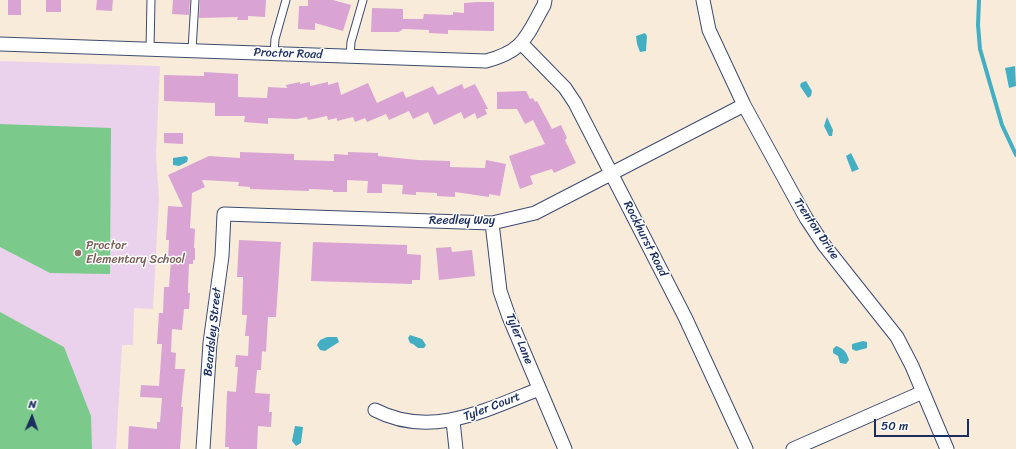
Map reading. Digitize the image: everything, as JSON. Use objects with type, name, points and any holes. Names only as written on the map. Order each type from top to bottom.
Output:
[{"type":"street","name":"Proctor Road","points":[[0,44],[486,61],[499,58],[522,44],[544,5],[545,0]]},
{"type":"street","name":"Trenton Drive","points":[[703,0],[709,30],[744,105],[806,218],[824,245],[897,337],[912,366],[947,449]]},
{"type":"street","name":"Rockhurst Road","points":[[522,44],[571,95],[688,323],[746,449]]},
{"type":"street","name":"Reedley Way","points":[[224,214],[492,223],[535,213],[744,105]]},
{"type":"street","name":"Beardsley Street","points":[[203,449],[210,343],[222,256],[224,214]]},
{"type":"street","name":"Tyler Lane","points":[[492,223],[500,291],[509,317],[565,449]]},
{"type":"street","name":"Tyler Court","points":[[375,410],[390,418],[414,422],[453,421],[473,416],[539,389]]},
{"type":"street","points":[[793,449],[923,392]]},
{"type":"street","points":[[453,421],[456,449]]},
{"type":"lane","points":[[150,49],[152,0]]},
{"type":"lane","points":[[192,50],[194,0]]},
{"type":"lane","points":[[274,53],[275,40],[286,0]]},
{"type":"lane","points":[[350,57],[351,42],[363,0]]},
{"type":"shaded area","name":"Proctor Elementary School","points":[[0,61],[160,66],[156,155],[159,198],[153,309],[134,308],[133,345],[122,345],[116,449],[0,449]]},
{"type":"green space","points":[[0,124],[111,128],[110,274],[50,273],[0,247]]},
{"type":"green space","points":[[0,312],[64,347],[91,416],[92,449],[0,449]]},
{"type":"water","points":[[645,33],[647,36],[646,51],[640,52],[636,36]]},
{"type":"water","points":[[1015,66],[1016,86],[1009,88],[1005,68]]},
{"type":"water","points":[[806,81],[812,91],[811,96],[808,98],[800,86],[801,83]]},
{"type":"water","points":[[827,117],[833,130],[832,136],[829,136],[824,126]]},
{"type":"water","points":[[851,153],[859,169],[852,172],[846,156]]},
{"type":"water","points":[[186,156],[188,158],[187,162],[179,166],[173,165],[173,158]]},
{"type":"water","points":[[410,335],[422,339],[426,345],[424,348],[418,348],[410,343],[408,338]]},
{"type":"water","points":[[327,337],[337,337],[339,342],[325,351],[320,350],[317,345],[320,340]]},
{"type":"water","points":[[863,341],[867,342],[867,348],[856,351],[852,349],[852,344]]},
{"type":"water","points":[[836,346],[843,349],[846,353],[849,360],[846,364],[840,363],[838,356],[833,353],[833,349]]},
{"type":"water","points":[[295,426],[303,427],[301,443],[296,446],[292,441]]},
{"type":"building","points":[[8,0],[21,0],[21,15],[8,15]]},
{"type":"building","points":[[46,0],[61,0],[61,12],[46,12]]},
{"type":"building","points":[[97,0],[113,0],[112,11],[96,10]]},
{"type":"building","points":[[173,0],[190,0],[189,15],[172,14]]},
{"type":"building","points":[[200,0],[266,0],[265,17],[248,16],[248,20],[237,20],[238,17],[199,18]]},
{"type":"building","points":[[308,0],[333,0],[351,5],[343,31],[315,23],[315,30],[298,29],[299,6],[308,6]]},
{"type":"building","points":[[494,2],[494,31],[448,30],[448,34],[429,33],[429,30],[403,29],[399,32],[371,32],[372,8],[403,9],[403,19],[423,19],[424,14],[453,15],[453,12],[464,13],[464,3]]},
{"type":"building","points":[[204,72],[238,74],[238,97],[267,98],[268,87],[287,88],[286,85],[300,82],[300,84],[310,82],[310,86],[328,82],[328,85],[338,82],[341,95],[368,83],[377,103],[403,91],[406,98],[433,86],[438,95],[462,84],[464,89],[475,84],[488,109],[485,109],[487,114],[477,119],[475,113],[464,119],[461,112],[434,125],[428,112],[413,119],[409,111],[389,120],[386,114],[367,122],[365,118],[355,122],[353,117],[337,121],[337,118],[328,120],[327,116],[308,120],[307,117],[297,119],[268,118],[268,124],[244,122],[245,116],[215,116],[215,103],[164,101],[164,75],[204,76]]},
{"type":"building","points":[[526,91],[530,99],[533,98],[535,102],[537,101],[552,129],[561,125],[567,138],[565,140],[576,163],[554,173],[552,169],[530,176],[533,184],[520,189],[509,156],[545,144],[533,120],[525,124],[517,109],[497,109],[497,92]]},
{"type":"building","points":[[164,133],[183,133],[183,144],[164,143]]},
{"type":"building","points":[[240,152],[294,154],[294,160],[334,161],[334,154],[348,155],[348,152],[378,153],[378,156],[418,160],[450,161],[450,167],[485,168],[486,160],[506,164],[500,196],[489,194],[489,197],[455,192],[455,197],[437,196],[437,193],[416,192],[416,195],[402,194],[403,185],[382,184],[382,193],[367,193],[368,181],[347,180],[347,192],[333,192],[333,190],[309,189],[309,191],[250,189],[250,187],[238,186],[239,182],[202,180],[205,187],[192,193],[190,228],[195,229],[195,260],[193,260],[193,264],[189,264],[189,309],[184,309],[182,330],[172,329],[171,352],[176,353],[175,369],[185,369],[181,407],[183,407],[180,449],[128,449],[129,426],[157,429],[157,422],[160,422],[162,398],[140,397],[141,385],[159,386],[162,344],[157,344],[159,313],[163,313],[164,287],[169,287],[171,260],[168,260],[169,240],[166,240],[168,206],[183,207],[168,175],[209,156],[240,158]]},
{"type":"building","points":[[239,240],[281,242],[276,317],[268,317],[266,352],[262,351],[261,370],[257,370],[255,393],[270,394],[269,412],[272,412],[271,427],[258,426],[257,449],[229,449],[229,447],[225,447],[227,391],[236,392],[238,367],[235,367],[236,355],[248,356],[249,336],[245,336],[247,315],[242,315],[243,277],[237,277]]},
{"type":"building","points":[[313,242],[407,245],[407,254],[421,255],[420,280],[412,280],[412,284],[311,281]]},
{"type":"building","points":[[451,247],[452,252],[472,250],[475,276],[439,280],[436,248]]},
{"type":"waterway","points":[[979,0],[978,25],[980,49],[1002,125],[1016,155]]},
{"type":"place","name":"Proctor Elementary School","points":[[78,253]]}]
